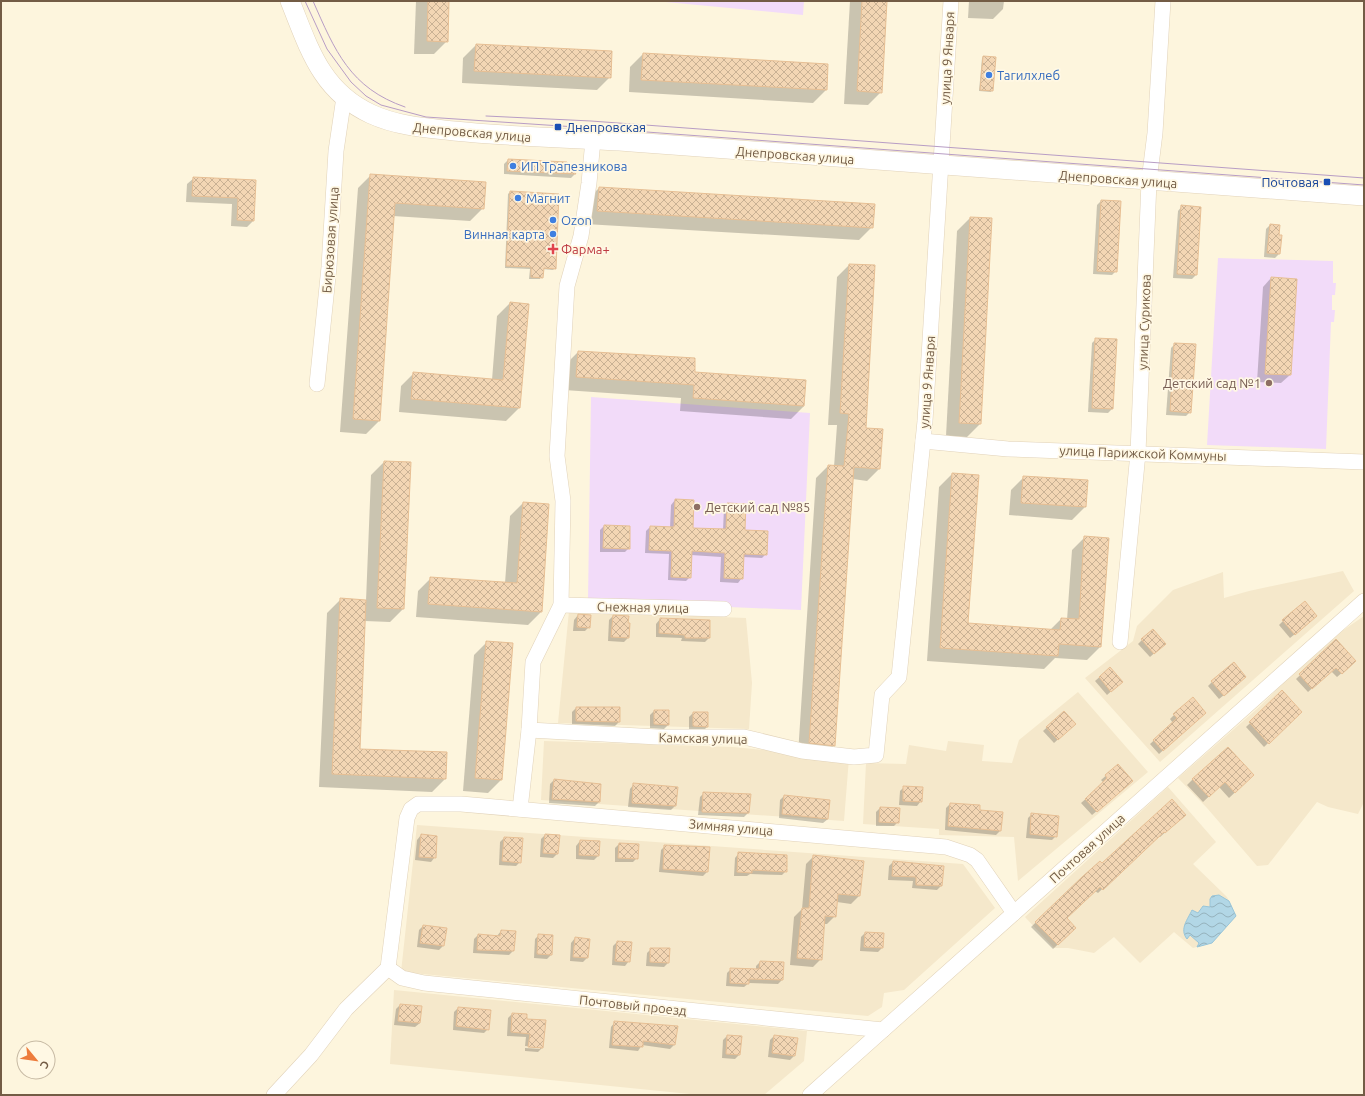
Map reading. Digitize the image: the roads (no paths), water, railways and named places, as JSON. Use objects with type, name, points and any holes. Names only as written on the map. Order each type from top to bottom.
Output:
[{"type":"street","name":"Днепровская улица","points":[[290,1],[314,59],[323,74],[344,97],[356,106],[380,118],[413,127],[506,137],[594,140],[1364,196]]},
{"type":"street","name":"улица 9 Января","points":[[876,755],[882,695],[899,677],[923,441],[951,1]]},
{"type":"street","name":"улица Сурикова","points":[[1120,642],[1138,453],[1149,181],[1155,134],[1163,1]]},
{"type":"street","name":"Бирюзовая улица","points":[[317,384],[329,267],[336,152],[344,97]]},
{"type":"street","points":[[520,809],[529,730],[533,662],[561,605],[563,501],[557,456],[567,286],[581,236],[594,140]]},
{"type":"street","name":"улица Парижской Коммуны","points":[[923,441],[1008,449],[1364,462]]},
{"type":"street","name":"Почтовая улица","points":[[810,1095],[1364,601]]},
{"type":"street","name":"Снежная улица","points":[[561,605],[724,609]]},
{"type":"street","name":"Камская улица","points":[[529,730],[658,737],[744,737],[802,751],[854,757],[876,755]]},
{"type":"street","name":"Зимняя улица","points":[[388,968],[407,818],[411,809],[418,804],[461,804],[946,847],[970,854],[977,860],[1014,913]]},
{"type":"street","points":[[274,1095],[311,1055],[346,1009],[388,968]]},
{"type":"street","name":"Почтовый проезд","points":[[388,968],[402,978],[424,983],[883,1030]]},
{"type":"water","points":[[1219,895],[1229,901],[1236,916],[1212,943],[1197,947],[1199,943],[1190,935],[1187,939],[1184,932],[1185,924],[1192,910],[1198,913],[1203,906],[1210,907],[1210,899],[1212,896]]},
{"type":"tram line","points":[[305,1],[327,49],[351,82],[366,96],[381,105],[426,117],[1364,185]]},
{"type":"tram line","points":[[313,1],[337,52],[347,66],[371,89],[386,99],[405,107]]},
{"type":"tram line","points":[[486,116],[591,121],[1364,178]]},
{"type":"place","name":"Тагилхлеб","points":[[989,75]]},
{"type":"place","name":"Днепровская","points":[[558,127]]},
{"type":"place","name":"ИП Трапезникова","points":[[513,166]]},
{"type":"place","name":"Почтовая","points":[[1327,182]]},
{"type":"place","name":"Магнит","points":[[518,198]]},
{"type":"place","name":"Ozon","points":[[553,220]]},
{"type":"place","name":"Винная карта","points":[[553,234]]},
{"type":"place","name":"Фарма+","points":[[553,249]]},
{"type":"place","name":"Детский сад №1","points":[[1269,383]]},
{"type":"place","name":"Детский сад №85","points":[[697,507]]}]
